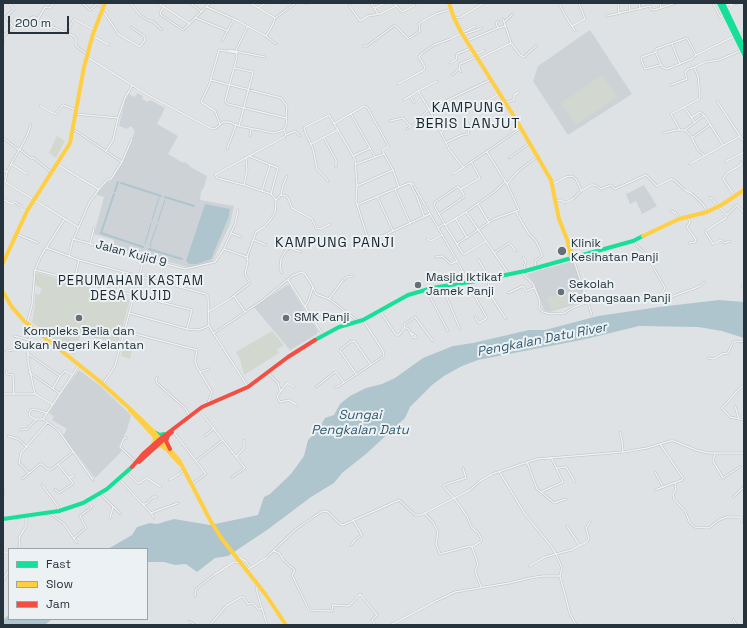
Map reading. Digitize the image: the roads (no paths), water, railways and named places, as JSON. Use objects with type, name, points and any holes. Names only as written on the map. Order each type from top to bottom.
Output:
[{"type":"main road","points":[[3,264],[26,212],[70,143],[87,55],[94,30],[105,3]]},
{"type":"main road","points":[[450,3],[454,18],[462,34],[538,156],[553,184],[560,219],[572,257]]},
{"type":"main road","points":[[719,3],[727,14]]},
{"type":"main road","points":[[724,3],[727,14],[743,50]]},
{"type":"main road","points":[[3,519],[59,511],[88,501],[100,494],[119,479],[160,440],[199,409],[207,404],[248,387],[288,357],[323,335],[339,327],[361,320],[408,295],[426,289],[470,282],[536,268],[634,240],[680,219],[707,212],[744,190]]},
{"type":"main road","points":[[3,292],[8,302]]},
{"type":"main road","points":[[3,296],[27,324],[103,384],[169,449],[184,469],[210,520],[222,539],[248,570],[286,625]]},
{"type":"main road","points":[[154,433],[160,435],[168,434],[190,416]]},
{"type":"main road","points":[[151,449],[155,440],[154,433]]},
{"type":"main road","points":[[168,434],[166,441],[169,449]]},
{"type":"main road","points":[[151,449],[160,446],[169,449]]},
{"type":"street","points":[[9,3],[14,9],[6,17],[14,28]]},
{"type":"street","points":[[42,3],[45,7]]},
{"type":"street","points":[[45,7],[50,8],[54,3]]},
{"type":"street","points":[[82,3],[90,10],[96,4],[102,9],[118,34],[140,47],[145,40],[144,36],[131,27]]},
{"type":"street","points":[[130,3],[140,14],[149,21],[152,21],[162,30]]},
{"type":"street","points":[[158,3],[190,24]]},
{"type":"street","points":[[190,3],[202,12]]},
{"type":"street","points":[[164,7],[160,12],[161,15],[181,30],[184,30],[210,3]]},
{"type":"street","points":[[250,3],[275,18]]},
{"type":"street","points":[[258,8],[266,3]]},
{"type":"street","points":[[266,36],[275,18],[296,3]]},
{"type":"street","points":[[371,3],[378,14]]},
{"type":"street","points":[[375,8],[385,3]]},
{"type":"street","points":[[394,3],[401,12],[414,5]]},
{"type":"street","points":[[454,18],[461,17],[484,3]]},
{"type":"street","points":[[559,3],[575,31]]},
{"type":"street","points":[[572,26],[586,19],[579,3]]},
{"type":"street","points":[[618,3],[619,13]]},
{"type":"street","points":[[629,3],[630,11]]},
{"type":"street","points":[[639,3],[640,9]]},
{"type":"street","points":[[650,3],[651,9],[654,10],[676,3]]},
{"type":"street","points":[[660,3],[661,8]]},
{"type":"street","points":[[713,3],[720,17],[727,14],[732,5],[737,3]]},
{"type":"street","points":[[724,3],[732,5]]},
{"type":"street","points":[[349,5],[360,21],[368,16],[378,14],[396,6]]},
{"type":"street","points":[[607,16],[650,6]]},
{"type":"street","points":[[38,19],[45,7]]},
{"type":"street","points":[[207,7],[234,18],[266,36],[276,44]]},
{"type":"street","points":[[363,46],[367,46],[395,25],[408,39],[420,31],[419,24],[421,22],[436,14],[451,9]]},
{"type":"street","points":[[504,22],[513,14]]},
{"type":"street","points":[[3,44],[3,37],[24,20],[29,20],[34,17],[76,38],[76,46],[132,86],[205,126],[214,129],[227,122],[273,134],[284,130],[288,123],[286,118],[287,106],[282,99],[210,80]]},
{"type":"street","points":[[196,18],[228,31]]},
{"type":"street","points":[[222,41],[234,18]]},
{"type":"street","points":[[67,33],[74,19],[94,30]]},
{"type":"street","points":[[503,19],[511,43],[520,55],[523,57],[537,45]]},
{"type":"street","points":[[498,28],[496,23],[499,21]]},
{"type":"street","points":[[248,26],[236,52],[226,103],[286,118]]},
{"type":"street","points":[[462,34],[475,26]]},
{"type":"street","points":[[467,41],[506,26]]},
{"type":"street","points":[[398,84],[424,70],[425,67],[419,58],[421,54],[434,45],[482,28]]},
{"type":"street","points":[[656,52],[660,65],[664,69],[692,59],[696,55],[744,32]]},
{"type":"street","points":[[93,36],[109,45]]},
{"type":"street","points":[[660,65],[645,69],[641,62],[642,57],[656,52],[656,49],[687,38],[696,55]]},
{"type":"street","points":[[452,75],[459,68],[460,64],[511,43]]},
{"type":"street","points":[[672,44],[680,64]]},
{"type":"street","points":[[450,63],[456,60],[457,54],[470,48]]},
{"type":"street","points":[[221,124],[215,110],[201,102],[210,80],[219,50],[229,50],[265,57]]},
{"type":"street","points":[[476,57],[484,50]]},
{"type":"street","points":[[671,85],[687,79],[685,73],[686,70],[705,62],[719,60],[743,50]]},
{"type":"street","points":[[680,130],[671,114],[699,98],[698,76],[694,67]]},
{"type":"street","points":[[234,68],[253,72],[239,126]]},
{"type":"street","points":[[459,68],[461,72]]},
{"type":"street","points":[[407,129],[417,122],[429,108],[490,80]]},
{"type":"street","points":[[404,100],[437,81]]},
{"type":"street","points":[[106,151],[112,140],[125,98],[132,86]]},
{"type":"street","points":[[418,91],[429,108],[449,148],[464,167]]},
{"type":"street","points":[[505,103],[514,100],[514,95],[519,92]]},
{"type":"street","points":[[480,105],[499,94]]},
{"type":"street","points":[[410,96],[414,103]]},
{"type":"street","points":[[717,101],[744,142]]},
{"type":"street","points":[[40,106],[55,114],[63,105],[75,112],[118,118]]},
{"type":"street","points":[[334,123],[364,106],[367,107],[389,145],[382,150],[393,170],[399,187]]},
{"type":"street","points":[[685,107],[695,123]]},
{"type":"street","points":[[692,118],[700,112],[705,116],[723,145]]},
{"type":"street","points":[[351,114],[376,157]]},
{"type":"street","points":[[328,181],[317,169],[312,144],[304,128],[330,115],[356,164],[356,201],[369,241],[430,214]]},
{"type":"street","points":[[664,133],[685,130],[705,116]]},
{"type":"street","points":[[390,121],[402,118],[410,127]]},
{"type":"street","points":[[31,125],[7,172],[4,182],[79,228]]},
{"type":"street","points":[[227,149],[236,125]]},
{"type":"street","points":[[692,137],[710,125]]},
{"type":"street","points":[[453,174],[472,163],[521,128]]},
{"type":"street","points":[[73,129],[122,162]]},
{"type":"street","points":[[250,136],[251,129]]},
{"type":"street","points":[[442,133],[445,129]]},
{"type":"street","points":[[447,142],[462,135],[468,134],[468,129],[462,135]]},
{"type":"street","points":[[284,130],[286,135]]},
{"type":"street","points":[[312,144],[338,130]]},
{"type":"street","points":[[685,130],[692,137],[692,140],[698,150],[705,156]]},
{"type":"street","points":[[276,200],[271,194],[217,178],[215,175],[286,135],[295,131],[300,136]]},
{"type":"street","points":[[690,164],[740,136]]},
{"type":"street","points":[[3,138],[31,158],[34,158],[51,172]]},
{"type":"street","points":[[324,138],[336,160],[336,167]]},
{"type":"street","points":[[69,256],[73,239],[79,228],[85,209],[98,189],[107,180],[111,179],[122,162],[132,139]]},
{"type":"street","points":[[509,158],[530,143]]},
{"type":"street","points":[[353,156],[370,148]]},
{"type":"street","points":[[457,244],[489,223],[519,210],[506,183],[487,152]]},
{"type":"street","points":[[726,162],[744,152]]},
{"type":"street","points":[[356,164],[384,154]]},
{"type":"street","points":[[249,156],[278,169],[271,194]]},
{"type":"street","points":[[438,228],[466,212],[494,192],[538,156]]},
{"type":"street","points":[[244,185],[247,171],[246,158]]},
{"type":"street","points":[[735,196],[723,179],[727,173],[740,166],[741,162]]},
{"type":"street","points":[[472,163],[480,178],[460,189],[457,187],[434,202],[434,204],[462,253],[464,254],[486,241]]},
{"type":"street","points":[[11,164],[27,174]]},
{"type":"street","points":[[57,164],[98,189]]},
{"type":"street","points":[[262,191],[270,165]]},
{"type":"street","points":[[3,170],[7,172]]},
{"type":"street","points":[[356,186],[393,170]]},
{"type":"street","points":[[556,201],[560,200],[567,202],[593,184],[600,189],[610,185],[615,189],[646,175],[657,186],[673,180],[702,204],[707,212]]},
{"type":"street","points":[[208,312],[234,296],[250,282],[245,274],[248,261],[247,257],[257,232],[264,227],[275,212],[276,200],[281,195],[287,176]]},
{"type":"street","points":[[553,184],[566,177],[572,176],[576,179],[581,191]]},
{"type":"street","points":[[357,205],[410,183]]},
{"type":"street","points":[[410,183],[412,183],[470,282],[471,290],[486,318],[479,323],[474,317]]},
{"type":"street","points":[[410,183],[424,217]]},
{"type":"street","points":[[395,189],[410,223]]},
{"type":"street","points":[[439,214],[464,197],[460,189]]},
{"type":"street","points":[[281,195],[288,198],[292,208],[312,219],[316,228],[321,229],[330,224]]},
{"type":"street","points":[[377,196],[392,231]]},
{"type":"street","points":[[710,197],[727,214]]},
{"type":"street","points":[[3,199],[10,204],[14,202],[20,205],[21,209],[26,212]]},
{"type":"street","points":[[478,203],[489,223]]},
{"type":"street","points":[[730,241],[726,243],[721,240],[713,244],[706,233],[707,230],[726,218],[727,214],[737,205],[744,213]]},
{"type":"street","name":"Jalan Kujid 9","points":[[73,239],[186,269],[216,262],[231,233],[238,210]]},
{"type":"street","points":[[671,211],[676,213],[680,219]]},
{"type":"street","points":[[466,212],[508,274]]},
{"type":"street","points":[[516,212],[528,234],[536,241],[542,254],[542,256],[535,261],[536,268]]},
{"type":"street","points":[[688,217],[690,222],[688,227],[696,240],[695,242],[689,243]]},
{"type":"street","points":[[455,218],[467,238]]},
{"type":"street","points":[[27,324],[32,305],[35,270],[41,256],[64,220]]},
{"type":"street","points":[[90,244],[94,228]]},
{"type":"street","points":[[231,233],[242,237]]},
{"type":"street","points":[[17,234],[38,243]]},
{"type":"street","points":[[427,239],[431,241],[442,235]]},
{"type":"street","points":[[254,240],[266,245]]},
{"type":"street","points":[[634,240],[637,246],[645,253],[664,286],[664,291],[660,296],[661,298],[665,299],[694,289],[705,282]]},
{"type":"street","points":[[494,253],[509,243],[516,251]]},
{"type":"street","points":[[47,248],[79,260],[205,293],[208,296],[209,326],[248,387]]},
{"type":"street","points":[[282,273],[280,269],[280,260],[285,252],[289,248],[301,252]]},
{"type":"street","points":[[224,249],[247,257]]},
{"type":"street","points":[[436,257],[442,256],[452,264],[458,261]]},
{"type":"street","points":[[523,257],[526,262],[523,271],[534,288],[540,301],[539,308],[543,312],[551,314],[565,313],[574,307],[588,302]]},
{"type":"street","points":[[572,257],[592,315]]},
{"type":"street","points":[[103,384],[114,369],[144,258]]},
{"type":"street","points":[[478,259],[489,278],[488,291],[506,319]]},
{"type":"street","points":[[74,281],[79,260]]},
{"type":"street","points":[[35,270],[192,310],[187,329]]},
{"type":"street","points":[[117,292],[123,272]]},
{"type":"street","points":[[214,333],[299,272],[302,272],[306,275],[316,294],[329,299],[361,320],[385,354],[344,383],[335,387]]},
{"type":"street","points":[[329,299],[342,281],[352,276]]},
{"type":"street","points":[[288,280],[323,335]]},
{"type":"street","points":[[442,286],[460,329]]},
{"type":"street","points":[[508,292],[523,286],[526,291],[534,288]]},
{"type":"street","points":[[305,307],[313,287]]},
{"type":"street","points":[[426,289],[448,331]]},
{"type":"street","points":[[474,295],[488,291]]},
{"type":"street","points":[[234,296],[245,312]]},
{"type":"street","points":[[380,311],[396,335],[399,335],[405,324],[413,318],[416,318],[433,341]]},
{"type":"street","points":[[129,313],[187,329],[199,330],[209,326]]},
{"type":"street","points":[[32,328],[27,353],[29,372],[35,394]]},
{"type":"street","points":[[404,328],[408,329],[410,332]]},
{"type":"street","points":[[124,331],[196,350],[198,352],[196,364],[212,392],[207,404]]},
{"type":"street","points":[[14,336],[29,340]]},
{"type":"street","points":[[708,358],[714,359],[722,354],[728,353],[733,342],[744,341]]},
{"type":"street","points":[[356,375],[340,351],[340,349],[350,342],[355,342],[371,365]]},
{"type":"street","points":[[6,351],[28,348]]},
{"type":"street","points":[[27,353],[60,376]]},
{"type":"street","points":[[43,419],[79,365]]},
{"type":"street","points":[[200,372],[209,369]]},
{"type":"street","points":[[6,371],[8,374],[14,375],[14,393]]},
{"type":"street","points":[[52,388],[65,371],[73,375]]},
{"type":"street","points":[[29,372],[59,393]]},
{"type":"street","points":[[316,387],[335,372],[344,383]]},
{"type":"street","points":[[268,373],[278,383],[280,391]]},
{"type":"street","points":[[157,377],[157,383],[185,408],[190,416]]},
{"type":"street","points":[[294,387],[287,383],[277,396],[280,402],[289,400],[296,405]]},
{"type":"street","points":[[744,386],[741,387],[722,408],[730,417],[744,420]]},
{"type":"street","points":[[3,394],[35,394],[52,404]]},
{"type":"street","points":[[735,406],[739,419]]},
{"type":"street","points":[[47,413],[36,409],[31,410],[29,415],[37,419],[43,419],[58,430],[93,480]]},
{"type":"street","points":[[199,409],[245,468],[232,477]]},
{"type":"street","points":[[21,430],[27,429],[37,419]]},
{"type":"street","points":[[29,473],[19,462],[21,453],[48,423]]},
{"type":"street","points":[[205,436],[214,428]]},
{"type":"street","points":[[173,431],[206,474],[192,484]]},
{"type":"street","points":[[620,432],[623,452]]},
{"type":"street","points":[[8,436],[18,439],[27,447]]},
{"type":"street","points":[[127,438],[124,437],[120,446],[136,463]]},
{"type":"street","points":[[196,461],[224,440]]},
{"type":"street","points":[[236,457],[244,448],[244,440]]},
{"type":"street","points":[[248,570],[266,558],[296,529],[321,512],[328,512],[340,524],[343,525],[399,500],[415,515],[421,515],[470,490],[477,483],[488,477],[537,459],[623,452],[647,448],[670,441],[674,441],[696,450],[715,454],[744,453]]},
{"type":"street","points":[[655,490],[682,480],[683,477],[660,444]]},
{"type":"street","points":[[22,479],[41,463],[48,470],[52,469],[73,452]]},
{"type":"street","points":[[715,454],[713,461],[723,478],[741,466]]},
{"type":"street","points":[[541,492],[563,482],[551,457]]},
{"type":"street","points":[[527,462],[538,489],[541,492],[554,503],[566,499]]},
{"type":"street","points":[[55,488],[60,493],[73,483],[58,464]]},
{"type":"street","points":[[557,468],[565,467],[575,482]]},
{"type":"street","points":[[424,513],[433,522],[438,532],[436,544],[440,554],[470,546],[472,547],[482,540],[477,531],[475,531],[471,526],[467,516],[444,486],[466,478],[463,468]]},
{"type":"street","points":[[169,480],[184,469]]},
{"type":"street","points":[[127,472],[138,483],[147,478],[161,488]]},
{"type":"street","points":[[655,472],[663,487]]},
{"type":"street","points":[[500,473],[525,514],[556,554],[562,568],[560,576],[570,614],[576,625]]},
{"type":"street","points":[[69,478],[74,475]]},
{"type":"street","points":[[119,479],[154,518]]},
{"type":"street","points":[[675,483],[676,489],[673,494],[674,499],[685,511],[690,523],[695,528],[709,528],[719,520],[739,516],[742,522]]},
{"type":"street","points":[[42,485],[57,505],[59,511]]},
{"type":"street","points":[[3,488],[3,496]]},
{"type":"street","points":[[733,497],[744,488]]},
{"type":"street","points":[[100,494],[121,514]]},
{"type":"street","points":[[143,504],[148,503],[153,496],[157,497]]},
{"type":"street","points":[[74,539],[86,528],[80,516],[92,507],[88,501]]},
{"type":"street","points":[[151,513],[178,503]]},
{"type":"street","points":[[110,518],[113,507]]},
{"type":"street","points":[[49,512],[64,524],[77,543]]},
{"type":"street","points":[[18,548],[20,545],[19,538],[26,526],[26,515]]},
{"type":"street","points":[[351,545],[362,535],[354,520]]},
{"type":"street","points":[[529,566],[545,557],[580,546],[588,540],[586,529],[590,522]]},
{"type":"street","points":[[567,526],[580,546]]},
{"type":"street","points":[[472,547],[478,564],[475,570],[482,587]]},
{"type":"street","points":[[274,551],[279,553],[284,561],[295,570],[292,575],[309,610],[332,611],[333,605],[349,606],[360,594],[377,615],[372,620],[375,625]]},
{"type":"street","points":[[195,596],[196,589],[214,575],[224,570],[234,562],[239,561]]},
{"type":"street","points":[[390,625],[448,595],[523,579],[544,576],[560,576]]},
{"type":"street","points":[[257,585],[256,592],[267,625]]},
{"type":"street","points":[[210,625],[226,606],[241,597],[243,597],[248,604],[253,603],[258,610],[262,609]]},
{"type":"street","points":[[733,619],[736,625]]},
{"type":"street","points":[[189,621],[196,625]]},
{"type":"water","points":[[205,204],[230,209],[229,216],[211,259],[197,264],[189,264],[186,261]]},
{"type":"water","name":"Sungai Pengkalan Datu","points":[[719,300],[744,302],[744,338],[722,331],[698,327],[639,326],[586,339],[478,360],[462,366],[432,385],[410,407],[405,418],[366,454],[342,473],[334,483],[311,497],[267,530],[228,556],[215,558],[197,572],[186,564],[175,565],[164,562],[148,562],[148,548],[110,548],[132,535],[137,527],[150,523],[157,524],[174,519],[210,525],[258,515],[264,497],[270,494],[291,474],[304,456],[308,440],[318,430],[325,418],[334,415],[340,404],[350,396],[366,388],[382,384],[395,378],[423,358],[453,346],[529,330],[545,330],[598,316]]},
{"type":"water","points":[[8,616],[8,620],[51,620],[45,625],[3,625],[3,620]]},
{"type":"waterway","points":[[115,191],[118,182]]},
{"type":"waterway","points":[[121,183],[161,196]]},
{"type":"waterway","points":[[114,194],[101,233],[143,247]]},
{"type":"waterway","points":[[165,197],[194,206]]},
{"type":"waterway","points":[[152,220],[159,198]]},
{"type":"waterway","points":[[158,221],[165,200]]},
{"type":"waterway","points":[[145,244],[151,223]]},
{"type":"waterway","points":[[151,247],[150,245],[157,225]]},
{"type":"waterway","points":[[149,249],[182,259]]},
{"type":"place","name":"Klinik Kesihatan Panji","points":[[562,251]]},
{"type":"place","name":"Masjid Iktikaf Jamek Panji","points":[[418,285]]},
{"type":"place","name":"Sekolah Kebangsaan Panji","points":[[561,292]]},
{"type":"place","name":"Kompleks Belia dan Sukan Negeri Kelantan","points":[[79,318]]},
{"type":"place","name":"SMK Panji","points":[[286,318]]},
{"type":"district","name":"KAMPUNG BERIS LANJUT","points":[[468,116]]},
{"type":"district","name":"KAMPUNG PANJI","points":[[335,243]]},
{"type":"district","name":"PERUMAHAN KASTAM DESA KUJID","points":[[131,288]]},
{"type":"water label","name":"Pengkalan Datu River","points":[[542,340]]}]
